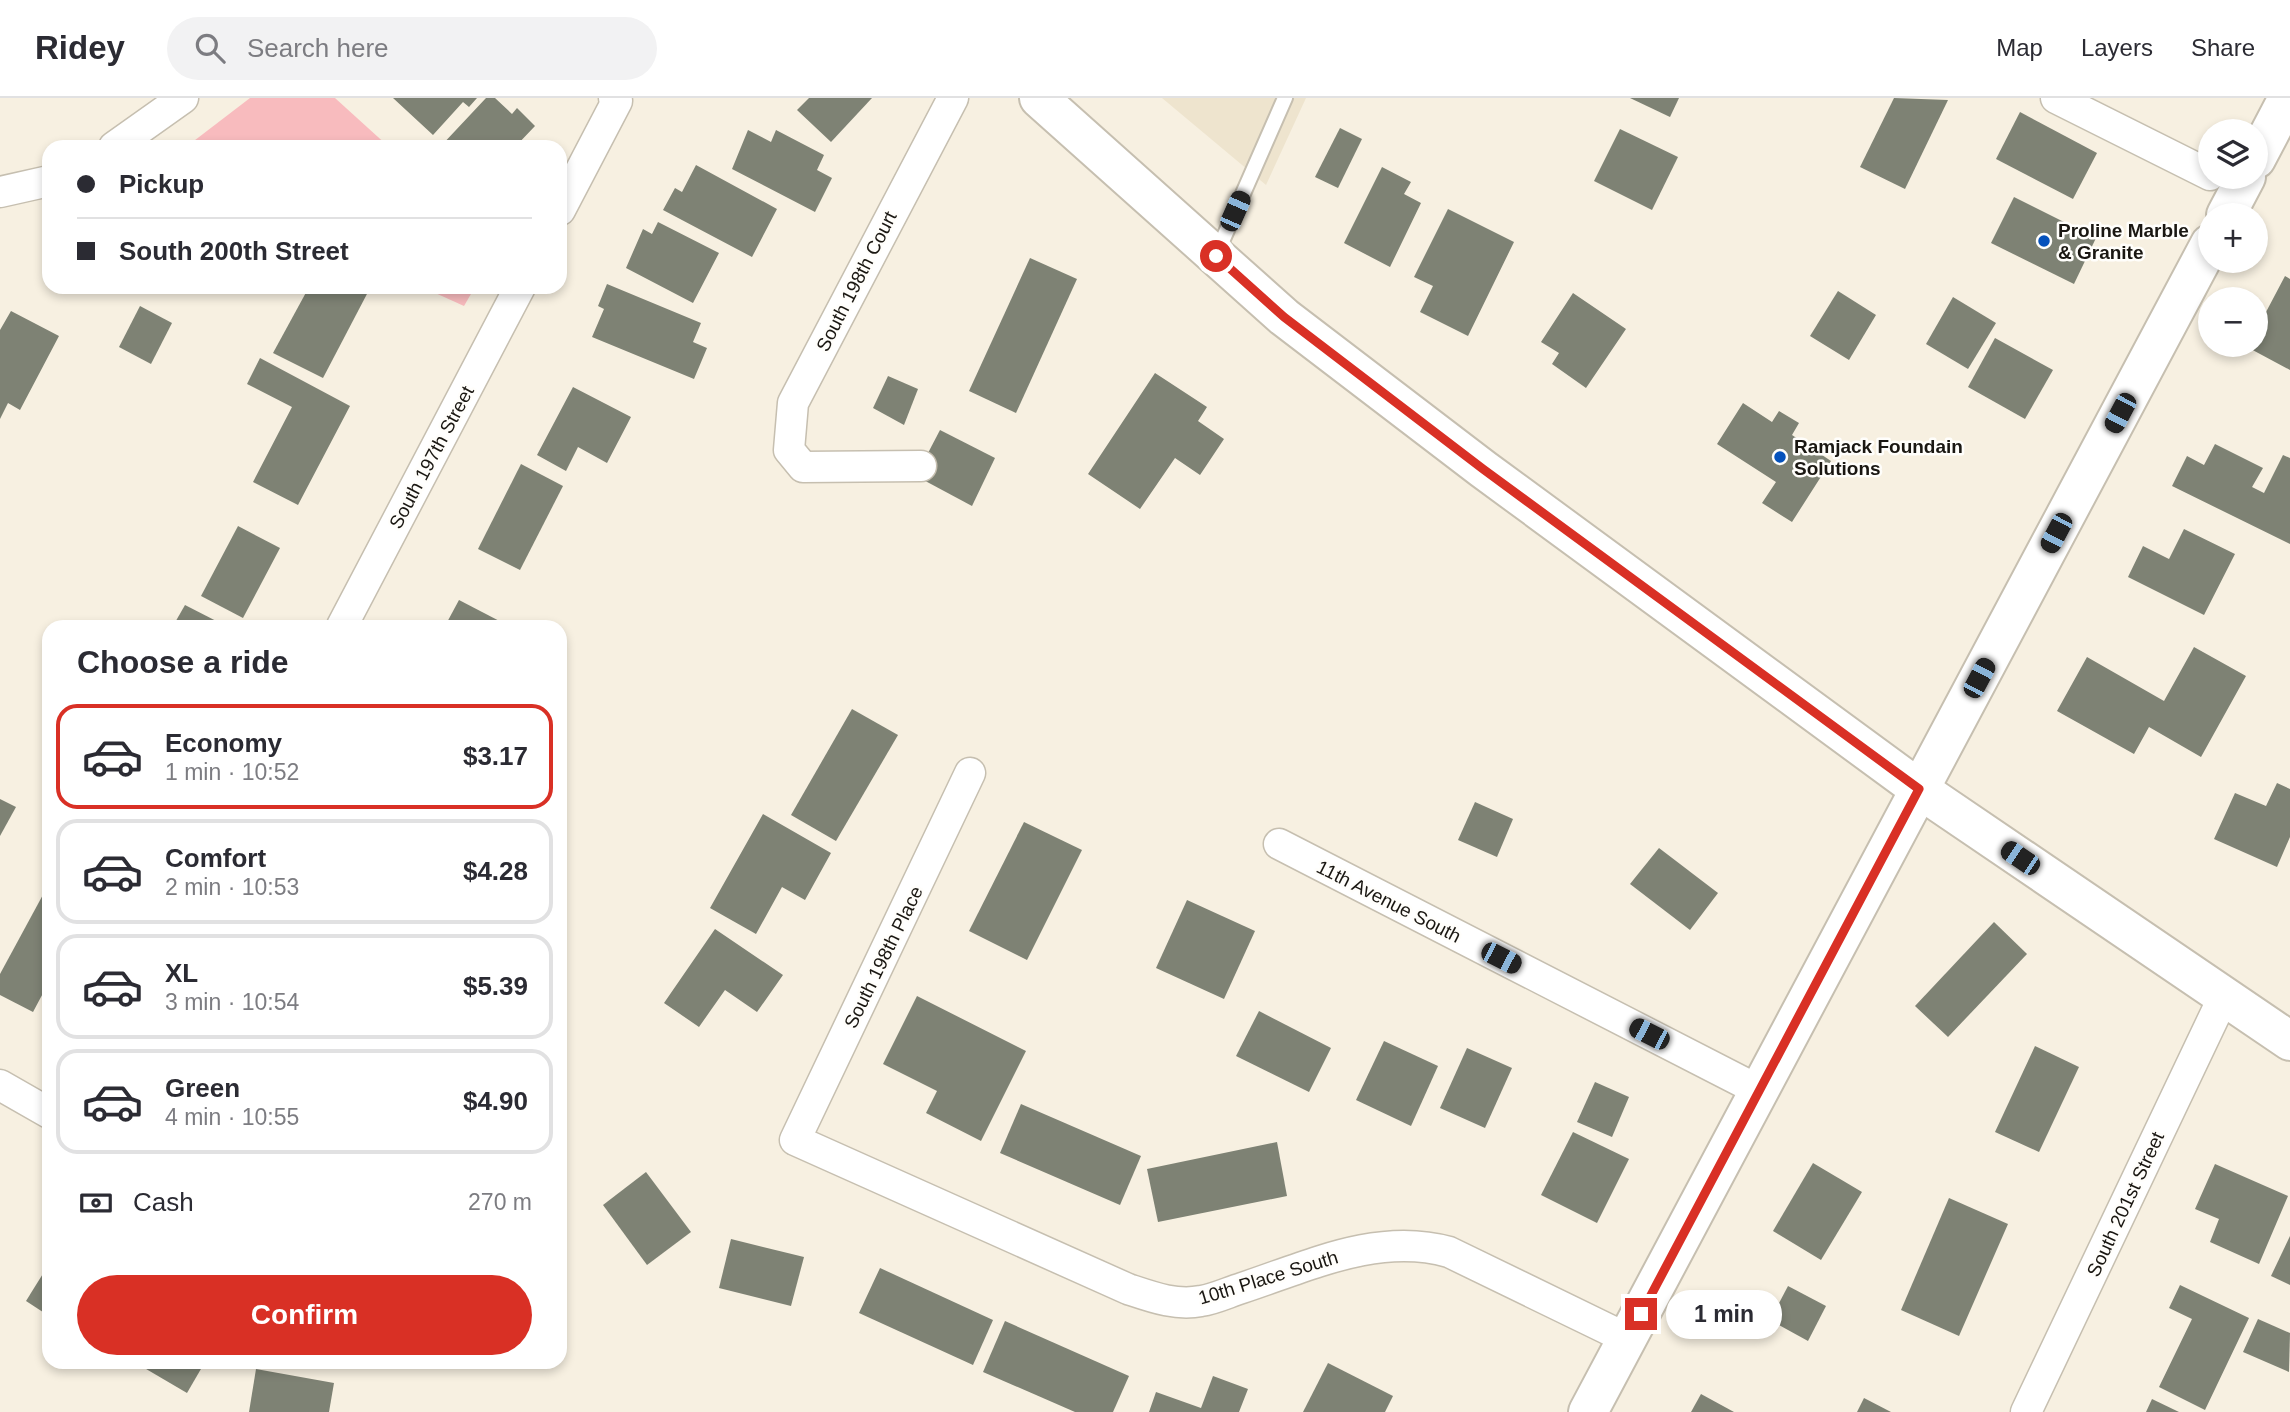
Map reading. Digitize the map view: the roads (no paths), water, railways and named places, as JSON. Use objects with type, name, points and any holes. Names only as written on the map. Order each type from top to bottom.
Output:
[{"type":"main road","points":[[1039,98],[1284,317],[1483,469],[1919,789],[2290,1041]]},
{"type":"main road","points":[[2268,128],[2288,98]]},
{"type":"main road","points":[[1588,1412],[2198,266]]},
{"type":"street","points":[[124,140],[183,98]]},
{"type":"street","name":"South 198th Court","points":[[921,466],[803,467],[789,450],[793,403],[953,98]]},
{"type":"street","points":[[2056,98],[2198,166]]},
{"type":"street","points":[[567,196],[615,99]]},
{"type":"street","points":[[2,192],[42,183]]},
{"type":"street","name":"South 197th Street","points":[[344,620],[516,294]]},
{"type":"street","name":"South 198th Place","points":[[795,1140],[970,773]]},
{"type":"street","name":"11th Avenue South","points":[[1279,844],[1760,1091]]},
{"type":"street","name":"South 201st Street","points":[[2026,1412],[2224,996]]},
{"type":"street","points":[[0,1085],[42,1109]]},
{"type":"street","name":"10th Place South","points":[[795,1140],[1128,1289],[1164,1301],[1200,1301],[1345,1254],[1394,1244],[1421,1244],[1449,1252],[1628,1339]]},
{"type":"lane","points":[[1216,256],[1285,98]]},
{"type":"place","name":"Proline Marble & Granite","points":[[2044,241]]},
{"type":"place","name":"Ramjack Foundain Solutions","points":[[1780,457]]}]
